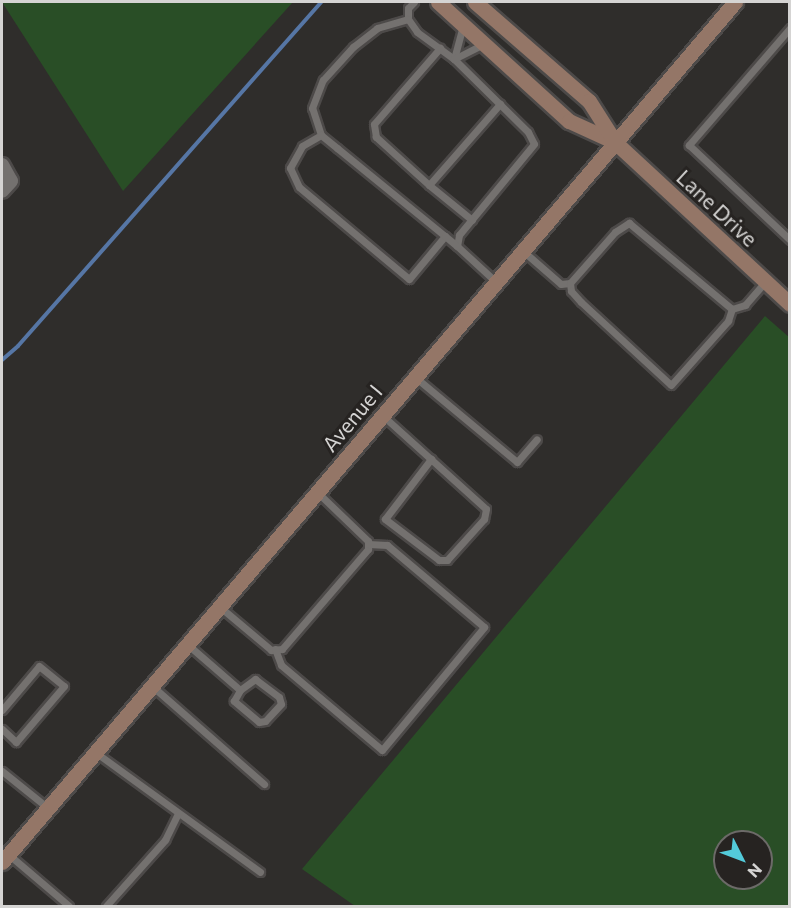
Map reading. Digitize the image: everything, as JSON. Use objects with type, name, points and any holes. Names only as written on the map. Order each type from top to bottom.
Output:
[{"type":"main road","points":[[438,2],[569,121],[615,142]]},
{"type":"main road","points":[[475,2],[589,101],[615,142]]},
{"type":"main road","name":"Avenue I","points":[[5,858],[735,2]]},
{"type":"main road","name":"Lane Drive","points":[[615,142],[789,304]]},
{"type":"street","points":[[2,165],[11,181],[2,191]]},
{"type":"lane","points":[[414,2],[408,8],[408,19],[417,32],[454,59],[528,132],[534,144],[459,235],[457,246]]},
{"type":"lane","points":[[408,19],[377,28],[352,47],[323,80],[312,108],[321,135],[457,246],[496,282]]},
{"type":"lane","points":[[454,59],[463,24]]},
{"type":"lane","points":[[789,28],[689,145],[789,240]]},
{"type":"lane","points":[[454,59],[484,44]]},
{"type":"lane","points":[[440,48],[374,124],[376,137],[472,220]]},
{"type":"lane","points":[[429,185],[500,104]]},
{"type":"lane","points":[[321,135],[302,146],[290,168],[299,187],[409,279],[445,236]]},
{"type":"lane","points":[[522,250],[561,284],[570,283],[625,224],[629,223],[732,309]]},
{"type":"lane","points":[[732,309],[745,305],[765,282]]},
{"type":"lane","points":[[570,283],[571,291],[581,302],[671,385],[728,321],[732,309]]},
{"type":"lane","points":[[415,377],[517,462],[537,439]]},
{"type":"lane","points":[[382,415],[431,459],[486,509],[484,519],[447,561],[439,560],[385,519],[431,459]]},
{"type":"lane","points":[[275,649],[281,665],[382,750],[484,627],[387,545],[368,544],[317,492]]},
{"type":"lane","points":[[219,606],[271,650],[282,649],[368,549],[368,544]]},
{"type":"lane","points":[[187,644],[240,690]]},
{"type":"lane","points":[[2,710],[39,666],[64,686],[16,742],[2,729]]},
{"type":"lane","points":[[255,679],[279,697],[281,704],[265,722],[259,722],[234,701],[240,690],[255,679]]},
{"type":"lane","points":[[152,686],[264,784]]},
{"type":"lane","points":[[95,752],[260,872]]},
{"type":"lane","points":[[2,771],[48,808]]},
{"type":"lane","points":[[106,906],[165,840],[178,813]]},
{"type":"lane","points":[[5,858],[69,906]]},
{"type":"green space","points":[[2,2],[293,2],[123,191]]},
{"type":"green space","points":[[765,316],[790,338],[789,906],[355,906],[302,869]]},
{"type":"waterway","points":[[2,360],[18,346],[321,2]]}]
